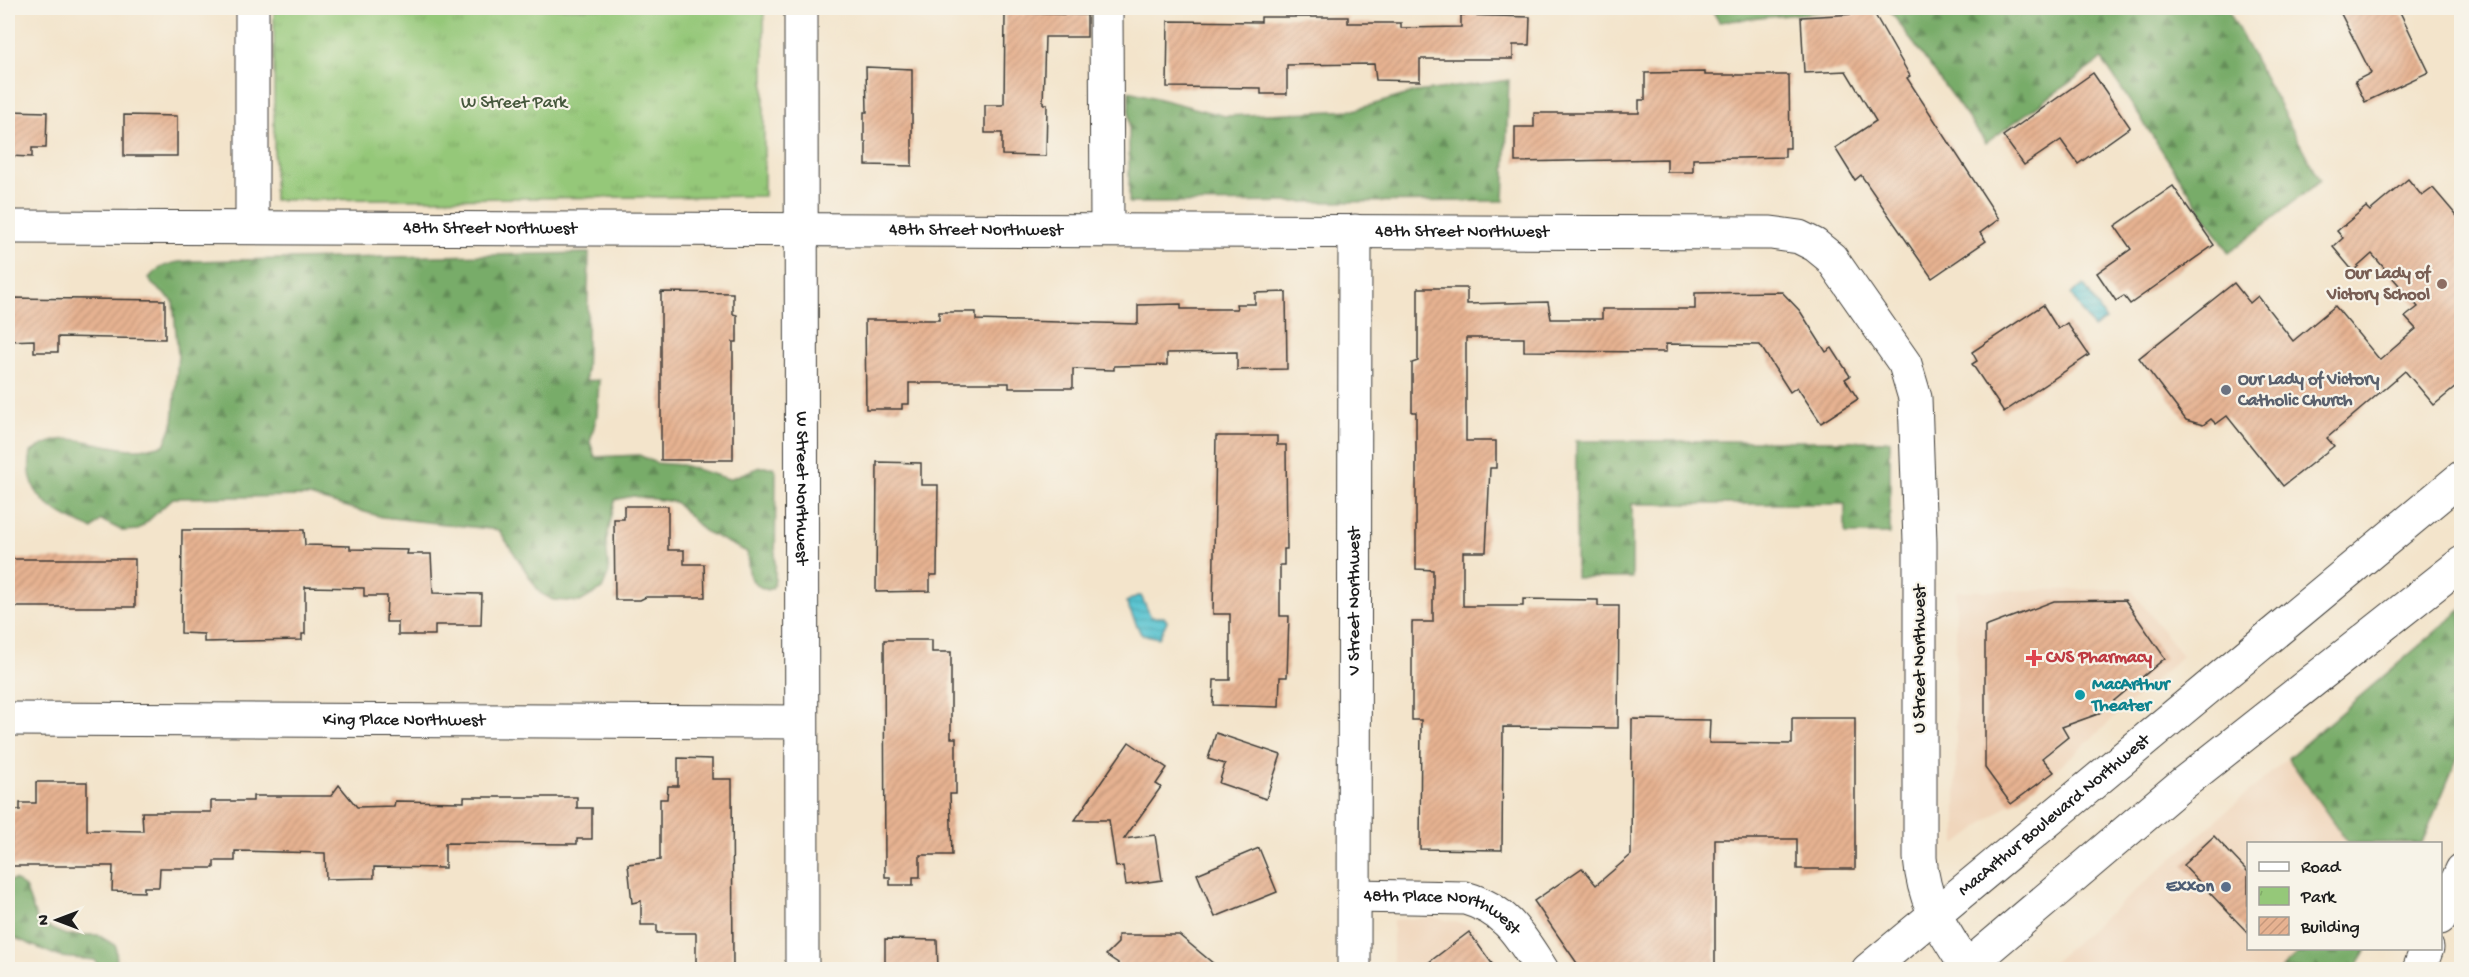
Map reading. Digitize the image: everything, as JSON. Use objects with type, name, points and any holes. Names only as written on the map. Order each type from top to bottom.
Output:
[{"type":"street","points":[[252,8],[252,227]]},
{"type":"street","name":"W Street Northwest","points":[[801,8],[802,969]]},
{"type":"street","points":[[1106,8],[1107,230]]},
{"type":"street","name":"48th Street Northwest","points":[[8,227],[1784,234],[1815,245],[1830,258],[1893,344]]},
{"type":"street","name":"V Street Northwest","points":[[1353,969],[1355,231]]},
{"type":"street","name":"U Street Northwest","points":[[1893,344],[1905,364],[1915,398],[1920,542],[1920,858],[1922,881],[1933,914],[1964,968]]},
{"type":"street","name":"MacArthur Boulevard Northwest","points":[[1868,969],[2462,477]]},
{"type":"street","points":[[1964,968],[2181,785],[2462,563]]},
{"type":"street","name":"King Place Northwest","points":[[8,719],[801,722]]},
{"type":"street","points":[[2442,914],[2462,870]]},
{"type":"street","name":"48th Place Northwest","points":[[1354,896],[1465,898],[1479,902],[1508,921],[1542,969]]},
{"type":"street","points":[[2419,969],[2426,950]]},
{"type":"shaded area","name":"CVS Pharmacy","points":[[2131,589],[2182,656],[2070,758],[1956,844],[1956,591]]},
{"type":"shaded area","points":[[2288,758],[2347,842],[2247,842],[2247,950],[2303,950],[2281,969],[2044,970]]},
{"type":"shaded area","points":[[1433,917],[1472,926],[1504,969],[1393,970],[1393,920]]},
{"type":"green space","name":"W Street Park","points":[[274,8],[764,8],[764,196],[274,200]]},
{"type":"green space","points":[[1711,8],[1861,8],[1719,22]]},
{"type":"green space","points":[[1888,8],[2227,8],[2320,181],[2229,253],[2102,59],[1986,143]]},
{"type":"green space","points":[[1509,80],[1504,201],[1129,203],[1129,91],[1225,116],[1354,110],[1416,92]]},
{"type":"green space","points":[[589,253],[586,381],[599,380],[597,415],[590,442],[595,457],[639,455],[656,463],[682,465],[729,479],[760,467],[773,467],[776,471],[775,580],[773,587],[768,590],[752,580],[747,552],[704,531],[675,502],[633,496],[615,500],[606,542],[609,573],[602,589],[580,602],[553,600],[540,593],[499,530],[382,517],[309,496],[173,498],[138,530],[123,531],[101,520],[92,529],[66,517],[45,502],[32,481],[31,452],[58,440],[83,440],[136,449],[164,445],[173,423],[178,354],[173,301],[152,284],[149,278],[153,273],[168,265],[191,261]]},
{"type":"green space","points":[[1576,441],[1890,441],[1890,534],[1845,534],[1845,504],[1632,504],[1632,578],[1576,578]]},
{"type":"green space","points":[[2461,610],[2461,749],[2422,842],[2347,842],[2288,758]]},
{"type":"green space","points":[[15,880],[25,887],[38,923],[66,935],[98,935],[116,946],[117,969],[99,969],[95,960],[60,957],[8,935],[8,881]]},
{"type":"green space","points":[[2302,950],[2366,950],[2355,969],[2281,969]]},
{"type":"water","points":[[2084,285],[2106,320],[2093,328],[2071,294]]},
{"type":"water","points":[[1141,596],[1151,617],[1164,617],[1167,621],[1159,638],[1141,634],[1126,602]]},
{"type":"building","points":[[2338,8],[2398,8],[2429,72],[2365,102],[2355,81],[2371,73]]},
{"type":"building","points":[[1874,13],[1910,76],[1907,78],[1999,219],[1980,233],[1986,241],[1932,278],[1861,175],[1855,180],[1835,148],[1876,121],[1846,71],[1804,73],[1801,17]]},
{"type":"building","points":[[1005,14],[1087,15],[1087,37],[1045,37],[1043,104],[1047,104],[1046,156],[1002,155],[1002,133],[985,133],[985,105],[1004,103]]},
{"type":"building","points":[[1461,15],[1530,17],[1529,45],[1513,45],[1513,59],[1420,59],[1420,81],[1376,80],[1374,64],[1287,65],[1287,94],[1261,94],[1261,88],[1167,87],[1168,21],[1261,22],[1261,17],[1348,17],[1348,23],[1401,23],[1401,28],[1461,27]]},
{"type":"building","points":[[866,67],[912,69],[912,166],[866,165],[864,112],[867,112]]},
{"type":"building","points":[[1705,72],[1705,75],[1789,75],[1790,148],[1785,148],[1785,157],[1693,159],[1693,172],[1667,172],[1667,159],[1515,162],[1515,127],[1534,127],[1534,113],[1639,113],[1639,100],[1645,100],[1645,73]]},
{"type":"building","points":[[2093,73],[2130,127],[2078,164],[2061,140],[2024,165],[2003,136]]},
{"type":"building","points":[[8,111],[47,112],[46,148],[32,148],[32,157],[8,156]]},
{"type":"building","points":[[124,115],[177,116],[177,156],[124,156]]},
{"type":"building","points":[[2408,179],[2422,196],[2433,188],[2462,222],[2462,382],[2434,405],[2405,371],[2327,438],[2334,446],[2283,486],[2227,416],[2216,424],[2211,419],[2203,425],[2186,420],[2139,358],[2234,283],[2250,303],[2258,296],[2293,341],[2335,306],[2380,360],[2416,329],[2405,317],[2418,307],[2372,254],[2353,271],[2333,247],[2343,238],[2337,231],[2366,207],[2370,211]]},
{"type":"building","points":[[2173,186],[2214,245],[2130,304],[2124,296],[2116,301],[2097,273],[2131,249],[2115,226]]},
{"type":"building","points":[[1418,288],[1467,288],[1467,304],[1548,302],[1551,319],[1602,319],[1602,309],[1695,309],[1695,293],[1782,292],[1800,311],[1826,352],[1832,348],[1850,376],[1845,379],[1858,399],[1821,423],[1797,387],[1790,392],[1760,345],[1666,344],[1666,352],[1524,351],[1524,338],[1466,338],[1466,441],[1496,441],[1496,468],[1490,468],[1486,552],[1463,552],[1463,606],[1523,606],[1523,599],[1598,600],[1598,606],[1619,606],[1618,728],[1503,727],[1502,850],[1420,849],[1421,720],[1412,720],[1412,622],[1433,622],[1433,570],[1416,569],[1416,412],[1412,412],[1412,363],[1418,361]]},
{"type":"building","points":[[661,292],[733,293],[733,314],[737,315],[737,342],[733,342],[733,460],[661,460]]},
{"type":"building","points":[[1286,292],[1287,369],[1237,370],[1237,352],[1167,353],[1167,365],[1114,366],[1114,370],[1073,369],[1073,388],[1009,388],[1009,383],[909,383],[909,404],[902,404],[902,409],[866,409],[865,320],[939,320],[939,312],[976,312],[976,320],[1138,324],[1138,305],[1181,304],[1181,309],[1237,309],[1236,304],[1255,304],[1255,293]]},
{"type":"building","points":[[8,298],[165,300],[165,339],[58,337],[58,352],[34,352],[34,340],[8,341]]},
{"type":"building","points":[[2043,305],[2058,329],[2067,323],[2089,355],[2004,412],[1972,364],[1977,361],[1972,352]]},
{"type":"building","points":[[1216,436],[1277,436],[1277,445],[1286,445],[1287,549],[1284,549],[1284,565],[1280,565],[1280,616],[1289,616],[1287,677],[1280,677],[1279,707],[1213,705],[1214,680],[1230,680],[1230,614],[1213,614]]},
{"type":"building","points":[[877,462],[921,463],[921,485],[938,485],[937,575],[930,575],[930,591],[876,592]]},
{"type":"building","points":[[624,506],[668,506],[668,550],[684,550],[684,564],[704,564],[705,597],[646,597],[640,600],[615,600],[614,519],[624,519]]},
{"type":"building","points":[[182,530],[304,530],[305,545],[350,546],[350,549],[408,550],[407,554],[431,554],[433,593],[482,594],[481,625],[435,625],[435,635],[398,635],[398,622],[386,622],[387,596],[364,596],[364,588],[305,587],[305,634],[302,634],[302,640],[204,642],[204,634],[181,633]]},
{"type":"building","points":[[8,559],[135,559],[135,607],[8,607]]},
{"type":"building","name":"CVS Pharmacy","points":[[2125,600],[2165,658],[2098,714],[2062,727],[2068,737],[2042,758],[2054,772],[2011,804],[1985,768],[1985,627],[2054,601]]},
{"type":"building","points":[[884,640],[932,640],[932,652],[951,652],[951,738],[956,738],[956,794],[950,794],[952,855],[920,855],[920,877],[913,877],[913,885],[890,885],[890,877],[885,877]]},
{"type":"building","points":[[1792,718],[1855,718],[1855,869],[1797,869],[1797,839],[1715,839],[1715,969],[1581,969],[1534,901],[1582,868],[1596,885],[1631,855],[1632,719],[1710,720],[1709,743],[1792,744]]},
{"type":"building","points":[[1216,733],[1281,755],[1266,799],[1219,783],[1225,764],[1208,759]]},
{"type":"building","points":[[1129,742],[1167,768],[1156,784],[1161,787],[1124,839],[1155,835],[1162,880],[1126,885],[1123,866],[1116,867],[1109,820],[1075,820]]},
{"type":"building","points":[[678,758],[712,759],[712,779],[732,779],[733,969],[696,969],[696,933],[657,933],[657,925],[641,925],[641,901],[632,903],[628,864],[660,860],[660,799],[667,799],[668,786],[678,786]]},
{"type":"building","points":[[36,782],[87,782],[87,830],[143,831],[142,812],[211,812],[211,801],[253,801],[253,796],[331,796],[339,785],[357,807],[394,806],[395,801],[464,802],[464,797],[577,797],[577,808],[592,808],[592,839],[577,839],[577,844],[445,843],[445,868],[374,867],[374,878],[326,879],[325,853],[235,851],[235,861],[214,861],[214,868],[160,868],[159,887],[144,887],[144,892],[112,891],[113,866],[11,866],[12,810],[20,810],[20,803],[36,803]]},
{"type":"building","name":"Exxon","points":[[2214,836],[2247,871],[2247,932],[2183,865]]},
{"type":"building","points":[[1259,848],[1277,892],[1215,917],[1197,874]]},
{"type":"building","points":[[1469,932],[1496,969],[1420,969]]},
{"type":"building","points":[[1118,935],[1179,935],[1220,969],[1118,969],[1118,963],[1106,955],[1118,943]]},
{"type":"building","points":[[885,939],[937,940],[938,969],[885,969]]},
{"type":"place","name":"Our Lady of Victory School","points":[[2442,284]]},
{"type":"place","name":"Our Lady of Victory Catholic Church","points":[[2226,390]]},
{"type":"place","name":"CVS Pharmacy","points":[[2034,658]]},
{"type":"place","name":"MacArthur Theater","points":[[2080,695]]},
{"type":"place","name":"Exxon","points":[[2226,887]]}]
